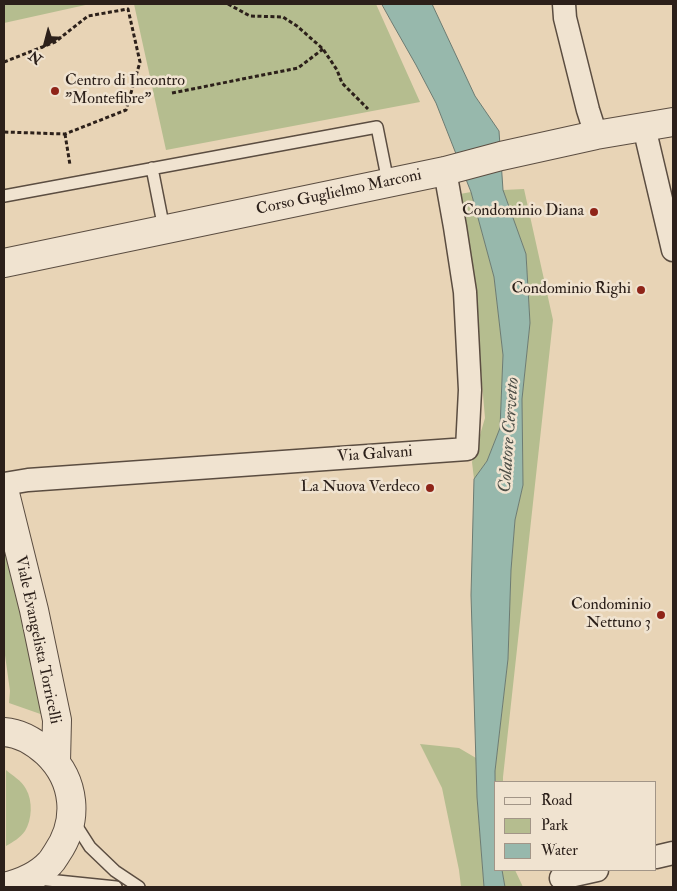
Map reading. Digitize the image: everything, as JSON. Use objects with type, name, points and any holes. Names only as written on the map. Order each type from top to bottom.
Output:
[{"type":"street","points":[[564,4],[565,18],[596,135]]},
{"type":"street","name":"Corso Guglielmo Marconi","points":[[4,263],[450,169],[596,135],[673,122]]},
{"type":"street","points":[[644,127],[673,250]]},
{"type":"street","name":"Via Galvani","points":[[4,484],[37,479],[467,449],[470,390],[465,292],[450,169]]},
{"type":"street","name":"Viale Evangelista Torricelli","points":[[4,489],[34,610],[57,720],[56,762]]},
{"type":"street","points":[[4,732],[13,732],[37,744],[56,762],[68,786],[72,802],[71,818],[64,842],[51,863],[31,878],[4,887]]},
{"type":"street","points":[[657,857],[673,853]]},
{"type":"street","points":[[561,878],[592,871]]},
{"type":"lane","points":[[4,196],[377,127],[388,182]]},
{"type":"lane","points":[[152,168],[164,229]]},
{"type":"lane","points":[[71,818],[90,848],[115,871],[139,887]]},
{"type":"lane","points":[[31,878],[116,887]]},
{"type":"path","points":[[228,4],[250,16],[283,18],[298,26],[323,49],[337,70],[342,83],[371,111],[377,127]]},
{"type":"path","points":[[4,62],[55,42],[88,16],[128,9],[140,62],[126,110],[65,134],[4,132]]},
{"type":"path","points":[[172,93],[298,68],[323,49]]},
{"type":"path","points":[[65,134],[74,183]]},
{"type":"green space","points":[[4,4],[90,4],[4,23]]},
{"type":"green space","points":[[134,4],[376,4],[420,102],[166,150]]},
{"type":"green space","points":[[524,189],[553,320],[503,781],[495,781],[508,659],[515,520],[523,485],[522,399],[530,323],[526,254],[503,190]]},
{"type":"green space","points":[[471,192],[494,277],[503,355],[500,428],[487,461],[474,479],[472,462],[485,418],[478,337],[460,194]]},
{"type":"green space","points":[[4,535],[49,717],[9,703],[10,691],[4,648]]},
{"type":"green space","points":[[420,744],[459,748],[476,758],[484,887],[461,887],[442,788]]},
{"type":"green space","points":[[6,770],[26,789],[30,799],[31,810],[25,831],[19,838],[6,846]]},
{"type":"green space","points":[[502,871],[515,871],[523,887],[505,887]]},
{"type":"water","name":"Colatore Cervetto","points":[[382,4],[432,4],[475,96],[499,131],[503,190],[526,254],[530,323],[522,399],[523,485],[515,520],[508,659],[494,781],[494,871],[502,871],[505,887],[484,887],[477,797],[471,595],[474,479],[487,461],[500,428],[503,355],[494,277],[471,192],[436,103]]},
{"type":"place","name":"Centro di Incontro \"Montefibre\"","points":[[55,91]]},
{"type":"place","name":"Condominio Diana","points":[[594,212]]},
{"type":"place","name":"Condominio Righi","points":[[641,290]]},
{"type":"place","name":"La Nuova Verdeco","points":[[430,488]]},
{"type":"place","name":"Condominio Nettuno 3","points":[[661,615]]}]
